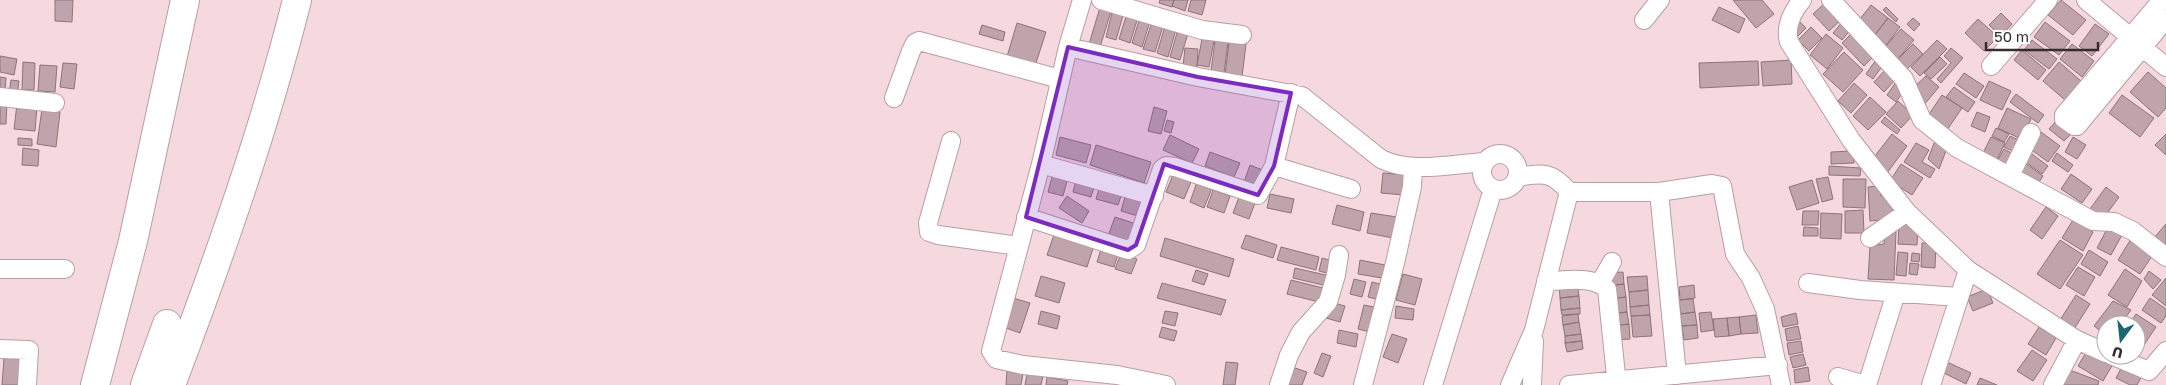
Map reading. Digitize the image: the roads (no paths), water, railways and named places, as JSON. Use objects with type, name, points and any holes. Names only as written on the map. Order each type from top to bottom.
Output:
[{"type":"highway","points":[[95,385],[133,241],[185,0]]},
{"type":"highway","points":[[171,385],[239,198],[280,67],[297,0]]},
{"type":"highway","points":[[145,385],[167,324]]},
{"type":"street","points":[[1082,0],[1068,47],[1041,164],[991,351],[996,359],[1023,365],[1116,375],[1166,385]]},
{"type":"street","points":[[1101,0],[1202,30],[1242,35]]},
{"type":"street","points":[[1644,20],[1660,0]]},
{"type":"street","points":[[1831,0],[1904,79],[1922,120],[1957,148],[2093,221],[2114,222],[2132,231],[2166,257]]},
{"type":"street","points":[[1990,64],[2048,0]]},
{"type":"street","points":[[2086,0],[2166,67]]},
{"type":"street","points":[[2162,0],[2137,42],[2077,126],[2074,126],[2064,118],[2064,115],[2137,42],[2166,19]]},
{"type":"street","points":[[1799,1],[1788,23],[1786,33],[1789,42],[1851,140],[1907,212],[1968,270],[2077,340],[2096,349]]},
{"type":"street","points":[[894,98],[911,51],[915,43],[919,41],[1060,79]]},
{"type":"street","points":[[1068,47],[1198,78],[1302,96],[1381,159],[1393,165],[1413,167],[1485,162],[1496,154],[1510,157],[1515,163],[1517,177],[1512,185],[1503,190],[1493,189],[1485,182],[1481,172],[1485,162]]},
{"type":"street","points":[[1026,217],[1128,250],[1136,245],[1162,168],[1166,166],[1258,195],[1274,166],[1291,93]]},
{"type":"street","points":[[0,97],[55,103]]},
{"type":"street","points":[[2010,176],[2031,133]]},
{"type":"street","points":[[951,142],[928,223],[929,232],[938,235],[1019,246]]},
{"type":"street","points":[[1041,164],[1154,196]]},
{"type":"street","points":[[1274,166],[1351,189]]},
{"type":"street","points":[[1363,385],[1395,263],[1412,187],[1413,167]]},
{"type":"street","points":[[1517,177],[1540,173],[1551,176],[1560,180],[1569,192]]},
{"type":"street","points":[[1569,192],[1659,192],[1712,184],[1722,186],[1735,254],[1751,278],[1765,309],[1781,385]]},
{"type":"street","points":[[1433,385],[1493,189]]},
{"type":"street","points":[[1510,385],[1534,330],[1569,192]]},
{"type":"street","points":[[1659,192],[1677,375]]},
{"type":"street","points":[[1870,238],[1907,212]]},
{"type":"street","points":[[1279,385],[1289,356],[1301,332],[1328,302],[1339,255]]},
{"type":"street","points":[[1600,283],[1612,262]]},
{"type":"street","points":[[0,269],[65,269]]},
{"type":"street","points":[[1931,385],[1968,270]]},
{"type":"street","points":[[1546,281],[1593,280],[1607,289],[1618,383]]},
{"type":"street","points":[[1808,283],[1896,293],[1959,297]]},
{"type":"street","points":[[1838,377],[1866,385],[1896,293]]},
{"type":"street","points":[[1532,385],[1534,330]]},
{"type":"street","points":[[2053,385],[2077,340]]},
{"type":"street","points":[[0,349],[29,350],[27,385]]},
{"type":"street","points":[[1569,385],[1618,383],[1778,365]]}]
